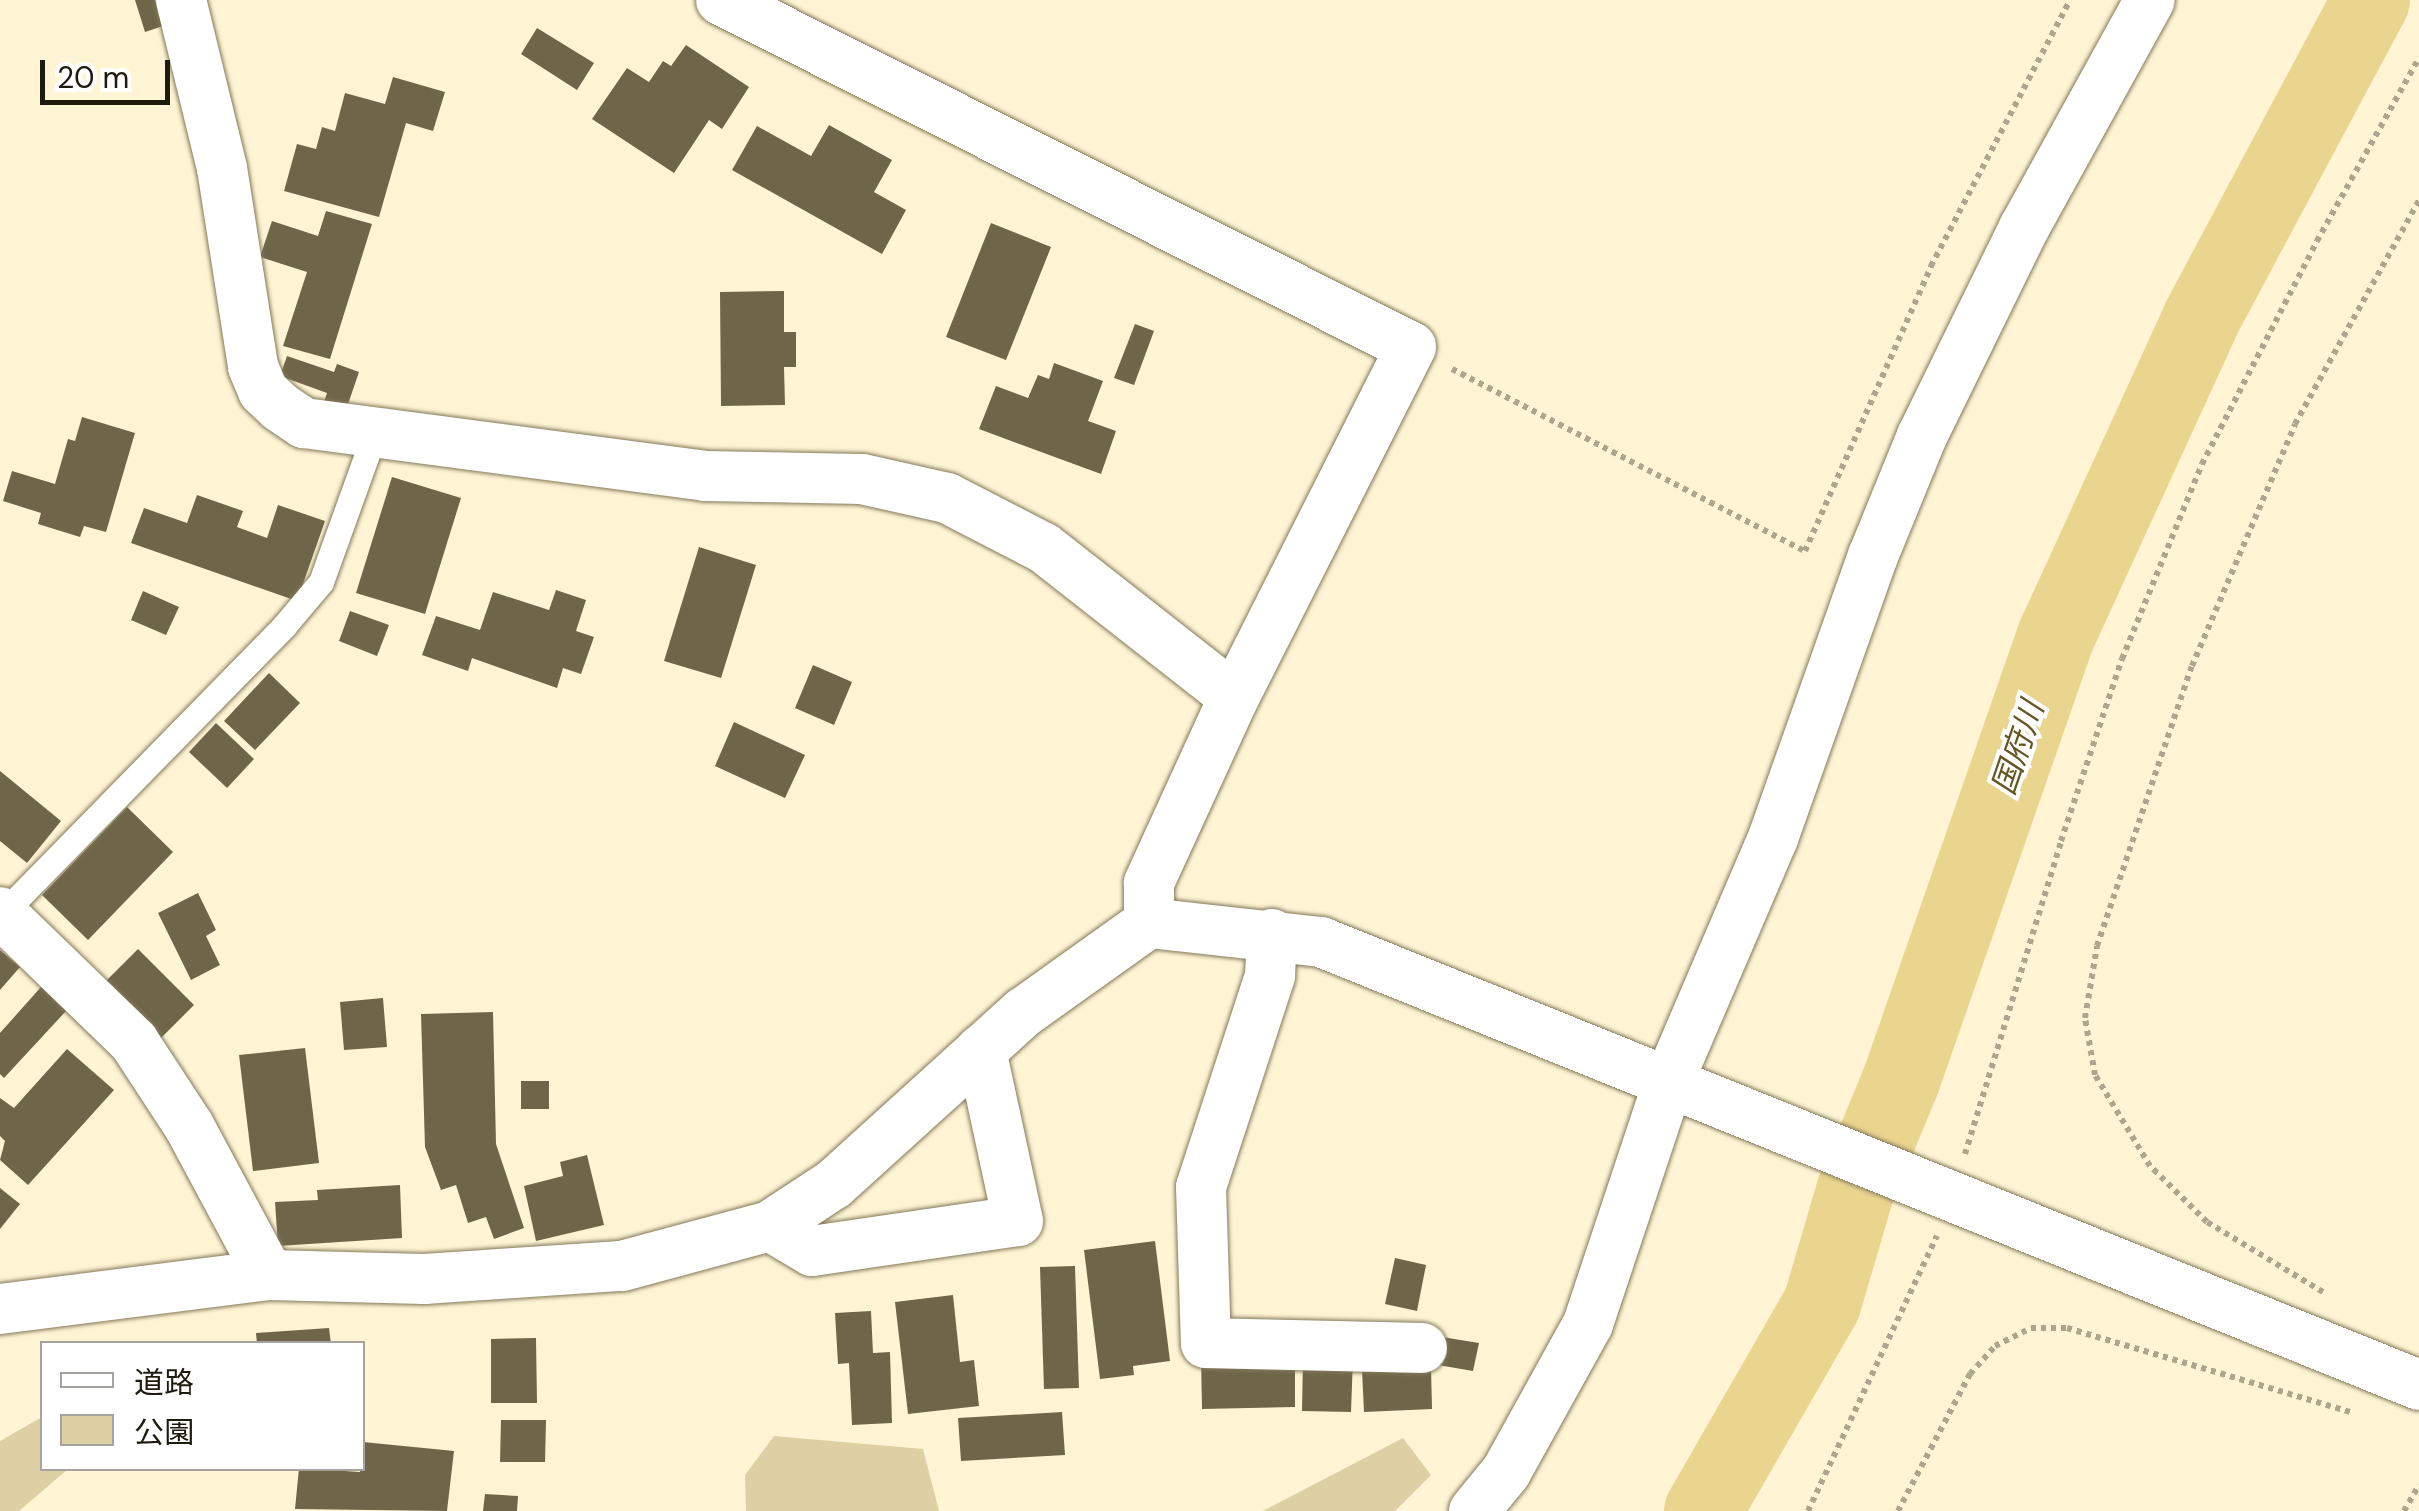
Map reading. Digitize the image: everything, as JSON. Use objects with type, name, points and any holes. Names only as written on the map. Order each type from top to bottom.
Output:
[{"type":"street","points":[[181,0],[222,168],[252,367],[263,391],[304,423],[705,476],[862,479],[946,498],[1044,548],[1234,697]]},
{"type":"street","points":[[722,0],[1411,347],[1234,697],[1148,883],[1149,922]]},
{"type":"street","points":[[1474,1511],[1506,1472],[1588,1324],[1668,1083],[1773,838],[1873,556],[1922,436],[2024,228],[2150,0]]},
{"type":"street","points":[[1,913],[134,1042],[188,1126],[269,1275]]},
{"type":"street","points":[[0,1310],[269,1275],[424,1279],[622,1266],[770,1226],[834,1184],[1024,1012],[1149,922],[1321,942],[1952,1199],[2378,1364],[2419,1384]]},
{"type":"street","points":[[1272,934],[1270,976],[1200,1187],[1206,1343],[1422,1348]]},
{"type":"street","points":[[770,1226],[812,1251],[1018,1221],[982,1050]]},
{"type":"lane","points":[[1,913],[284,626],[321,582],[375,432]]},
{"type":"path","points":[[1411,347],[1805,551],[1930,266],[2070,0]]},
{"type":"path","points":[[1808,1511],[1922,1273],[1952,1199],[2060,841],[2130,642],[2202,464],[2317,241],[2419,58]]},
{"type":"path","points":[[2326,1294],[2207,1222],[2150,1166],[2095,1075],[2084,1018],[2097,946],[2192,666],[2295,424],[2419,200]]},
{"type":"path","points":[[1898,1511],[1970,1374],[1994,1346],[2032,1328],[2067,1328],[2364,1416]]},
{"type":"path","points":[[2404,1511],[2419,1485]]},
{"type":"green space","points":[[40,1418],[40,1471],[66,1471],[19,1511],[0,1511],[0,1441]]},
{"type":"green space","points":[[774,1436],[923,1449],[939,1511],[746,1511],[745,1475]]},
{"type":"green space","points":[[1403,1438],[1431,1475],[1395,1511],[1263,1511]]},
{"type":"building","points":[[135,0],[155,0],[163,26],[145,32]]},
{"type":"building","points":[[537,28],[594,63],[577,90],[521,54]]},
{"type":"building","points":[[686,45],[749,87],[722,129],[709,120],[674,173],[592,119],[627,68],[649,82],[663,61],[671,66]]},
{"type":"building","points":[[393,77],[445,92],[433,131],[406,123],[379,217],[284,191],[297,144],[316,149],[322,127],[335,131],[345,93],[385,104]]},
{"type":"building","points":[[829,125],[892,160],[874,192],[906,210],[882,254],[732,170],[757,126],[811,156]]},
{"type":"building","points":[[326,211],[372,224],[330,359],[283,346],[307,272],[260,257],[272,221],[318,236]]},
{"type":"building","points":[[991,223],[1051,247],[1006,360],[946,337]]},
{"type":"building","points":[[784,291],[784,332],[796,332],[796,367],[784,367],[785,405],[721,406],[720,292]]},
{"type":"building","points":[[1135,324],[1154,331],[1134,385],[1114,378]]},
{"type":"building","points":[[287,356],[334,372],[337,364],[359,372],[345,413],[323,405],[327,393],[280,376]]},
{"type":"building","points":[[1054,363],[1103,381],[1088,421],[1116,431],[1101,474],[979,429],[996,386],[1028,398],[1038,375],[1049,379]]},
{"type":"building","points":[[82,417],[135,433],[106,532],[84,526],[80,537],[38,524],[41,513],[3,501],[12,471],[55,484],[68,439],[75,441]]},
{"type":"building","points":[[392,477],[461,498],[425,614],[356,593]]},
{"type":"building","points":[[197,495],[243,511],[237,527],[267,538],[278,505],[325,521],[297,601],[131,543],[144,508],[187,523]]},
{"type":"building","points":[[699,547],[756,565],[721,678],[664,661]]},
{"type":"building","points":[[556,590],[586,600],[576,631],[594,637],[581,674],[563,668],[557,688],[472,658],[468,671],[422,655],[436,616],[480,630],[493,592],[549,610]]},
{"type":"building","points":[[143,591],[179,607],[166,635],[131,620]]},
{"type":"building","points":[[350,611],[389,625],[377,656],[339,641]]},
{"type":"building","points":[[813,665],[852,682],[834,725],[795,708]]},
{"type":"building","points":[[269,673],[300,703],[255,750],[224,721]]},
{"type":"building","points":[[734,722],[805,755],[785,798],[715,766]]},
{"type":"building","points":[[216,723],[254,759],[227,788],[189,752]]},
{"type":"building","points":[[0,771],[61,821],[27,863],[0,841]]},
{"type":"building","points":[[127,807],[173,852],[88,940],[42,895]]},
{"type":"building","points":[[198,893],[216,930],[206,936],[220,965],[191,980],[158,913]]},
{"type":"building","points":[[138,949],[194,1005],[160,1039],[104,983]]},
{"type":"building","points":[[0,950],[20,967],[0,990]]},
{"type":"building","points":[[41,987],[66,1011],[4,1078],[0,1074],[0,1033]]},
{"type":"building","points":[[383,998],[387,1047],[344,1050],[340,1002]]},
{"type":"building","points":[[493,1012],[496,1144],[524,1228],[494,1239],[486,1217],[468,1223],[456,1185],[441,1190],[425,1147],[421,1014]]},
{"type":"building","points":[[305,1048],[319,1163],[253,1171],[239,1055]]},
{"type":"building","points":[[67,1049],[114,1090],[28,1185],[0,1160],[5,1141],[0,1136],[0,1098],[14,1108]]},
{"type":"building","points":[[521,1081],[549,1081],[549,1109],[521,1109]]},
{"type":"building","points":[[587,1155],[604,1225],[536,1241],[524,1186],[563,1176],[560,1162]]},
{"type":"building","points":[[400,1185],[402,1238],[278,1246],[275,1202],[318,1200],[317,1190]]},
{"type":"building","points":[[0,1188],[20,1204],[0,1229]]},
{"type":"building","points":[[1155,1241],[1170,1361],[1133,1366],[1134,1375],[1100,1379],[1084,1250]]},
{"type":"building","points":[[1395,1258],[1426,1265],[1417,1311],[1385,1304]]},
{"type":"building","points":[[1075,1266],[1079,1388],[1044,1389],[1040,1267]]},
{"type":"building","points":[[953,1295],[960,1362],[974,1360],[979,1406],[908,1414],[895,1302]]},
{"type":"building","points":[[871,1311],[873,1353],[890,1352],[892,1423],[852,1425],[849,1363],[838,1364],[835,1313]]},
{"type":"building","points":[[329,1328],[331,1341],[257,1341],[256,1333]]},
{"type":"building","points":[[1442,1337],[1479,1343],[1473,1371],[1438,1365]]},
{"type":"building","points":[[536,1338],[537,1403],[491,1403],[491,1339]]},
{"type":"building","points":[[1295,1355],[1295,1407],[1202,1409],[1201,1356]]},
{"type":"building","points":[[1303,1356],[1353,1358],[1351,1412],[1302,1411]]},
{"type":"building","points":[[1431,1367],[1432,1409],[1364,1412],[1362,1370]]},
{"type":"building","points":[[1062,1412],[1065,1455],[961,1461],[958,1418]]},
{"type":"building","points":[[501,1420],[546,1420],[545,1462],[500,1462]]},
{"type":"building","points":[[365,1442],[454,1451],[447,1511],[295,1509],[299,1471],[365,1471]]},
{"type":"building","points":[[485,1494],[518,1496],[517,1511],[483,1511]]},
{"type":"waterway","name":"国府川","points":[[1703,1511],[1822,1304],[1855,1192],[1902,1078],[2057,634],[2201,319],[2371,0]]}]
